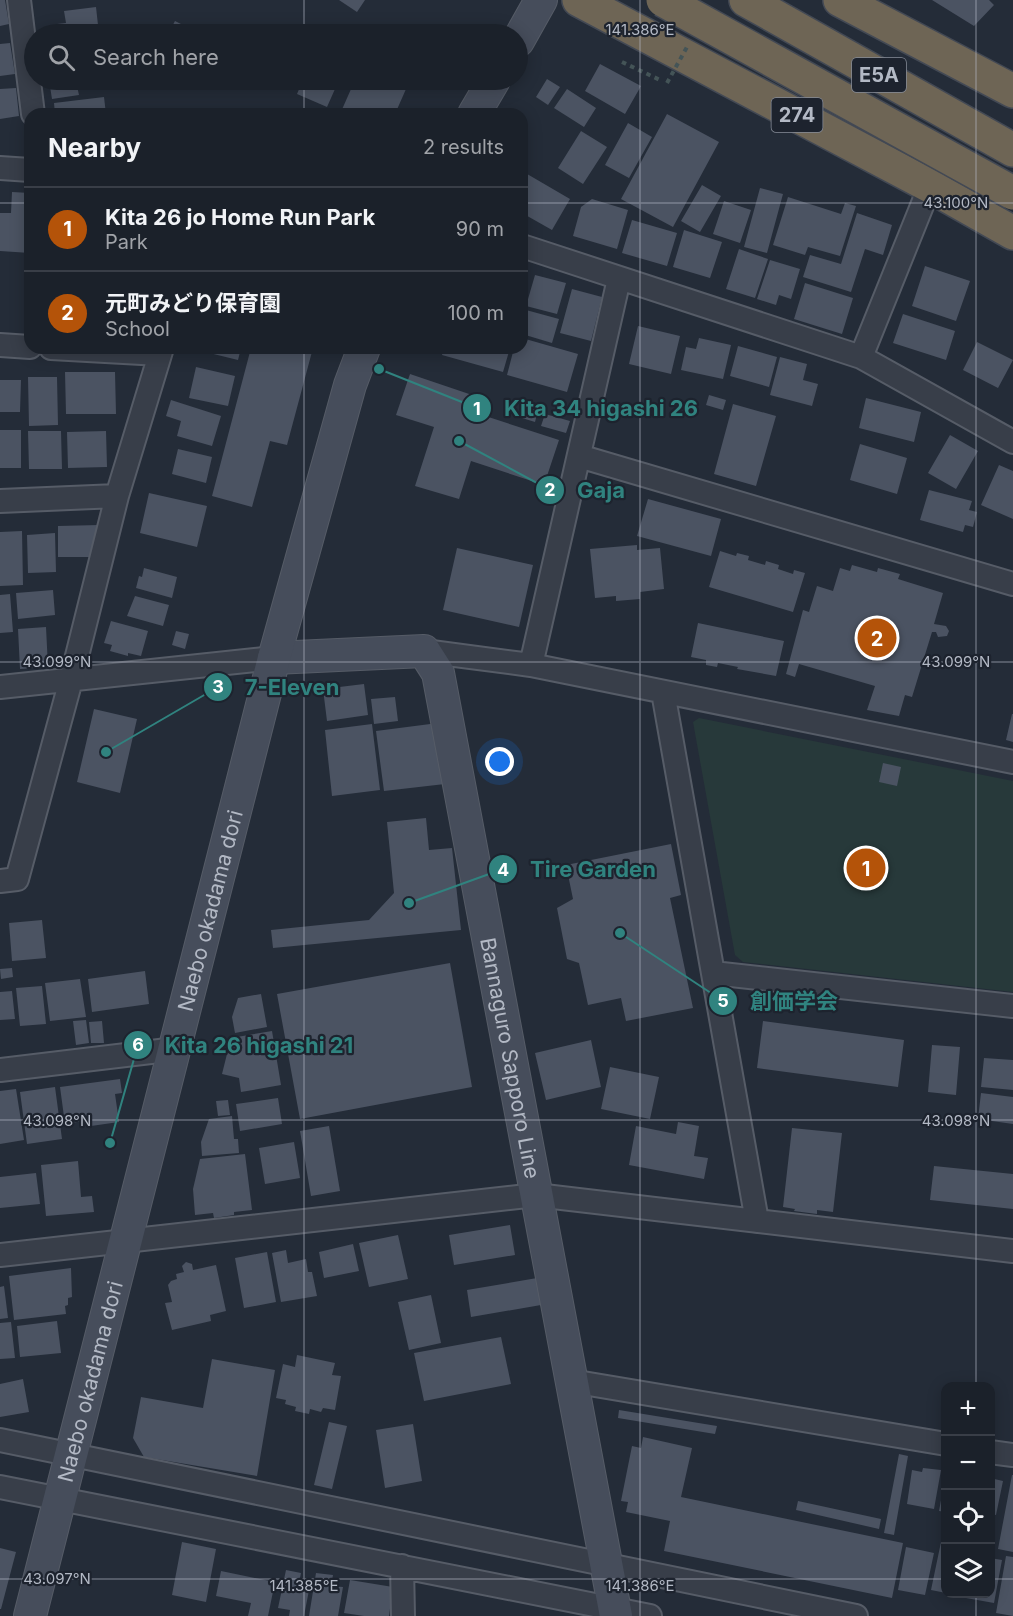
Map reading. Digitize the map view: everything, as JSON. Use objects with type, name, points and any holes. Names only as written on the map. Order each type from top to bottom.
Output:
[{"type":"highway","name":"274","points":[[579,0],[1013,232]]},
{"type":"highway","name":"E5A","points":[[663,0],[1013,193]]},
{"type":"highway","name":"E5A","points":[[746,0],[1013,150]]},
{"type":"highway","points":[[840,0],[1013,91]]},
{"type":"main road","points":[[528,24],[542,0]]},
{"type":"main road","points":[[478,108],[488,90]]},
{"type":"main road","name":"Naebo okadama dori","points":[[30,1616],[274,658],[350,385],[362,354]]},
{"type":"main road","points":[[274,658],[424,651]]},
{"type":"main road","name":"Bannaguro Sapporo Line","points":[[424,651],[438,673],[615,1612]]},
{"type":"street","points":[[19,0],[24,41]]},
{"type":"street","points":[[30,90],[32,108]]},
{"type":"street","points":[[0,168],[24,170]]},
{"type":"street","points":[[861,357],[930,186]]},
{"type":"street","points":[[528,248],[861,357],[1013,442]]},
{"type":"street","points":[[531,666],[619,279]]},
{"type":"street","points":[[0,345],[24,347]]},
{"type":"street","points":[[0,881],[17,879],[71,680],[117,496],[160,354]]},
{"type":"street","points":[[579,456],[1013,584]]},
{"type":"street","points":[[0,501],[117,496]]},
{"type":"street","points":[[424,651],[531,666],[1013,762]]},
{"type":"street","points":[[0,687],[274,658]]},
{"type":"street","points":[[663,692],[757,1221]]},
{"type":"street","points":[[713,973],[1013,1006]]},
{"type":"street","points":[[0,1070],[176,1049]]},
{"type":"street","points":[[0,1255],[536,1195],[1013,1251]]},
{"type":"street","points":[[571,1381],[941,1443]]},
{"type":"street","points":[[0,1440],[856,1616]]},
{"type":"street","points":[[995,1453],[1013,1455]]},
{"type":"street","points":[[0,1487],[402,1566],[615,1612],[650,1616]]},
{"type":"street","points":[[402,1566],[403,1616]]},
{"type":"path","points":[[622,62],[667,83]]},
{"type":"shaded area","points":[[699,718],[1013,781],[1013,992],[743,962],[735,955],[693,722]]},
{"type":"building","points":[[0,0],[5,0],[9,24],[0,26]]},
{"type":"building","points":[[339,0],[365,0],[357,12]]},
{"type":"building","points":[[932,0],[989,0],[994,5],[974,26]]},
{"type":"building","points":[[96,7],[98,24],[57,24],[66,23],[64,11]]},
{"type":"building","points":[[10,43],[15,74],[0,76],[0,44]]},
{"type":"building","points":[[600,64],[641,86],[625,114],[585,91]]},
{"type":"building","points":[[547,79],[560,87],[548,105],[536,97]]},
{"type":"building","points":[[16,88],[19,116],[0,119],[0,89]]},
{"type":"building","points":[[567,89],[596,108],[584,127],[554,108]]},
{"type":"building","points":[[51,90],[78,90],[79,95],[52,99]]},
{"type":"building","points":[[299,90],[335,90],[327,107],[297,94]]},
{"type":"building","points":[[351,90],[406,90],[398,108],[343,108]]},
{"type":"building","points":[[104,97],[105,108],[54,108],[54,103]]},
{"type":"building","points":[[667,114],[719,142],[673,227],[621,199]]},
{"type":"building","points":[[628,123],[652,137],[629,178],[605,165]]},
{"type":"building","points":[[581,131],[607,147],[583,184],[558,168]]},
{"type":"building","points":[[528,174],[570,199],[552,230],[528,216]]},
{"type":"building","points":[[702,185],[721,196],[700,232],[681,221]]},
{"type":"building","points":[[760,188],[783,194],[767,253],[744,247]]},
{"type":"building","points":[[12,192],[24,193],[24,253],[0,251],[0,213],[11,213]]},
{"type":"building","points":[[788,197],[841,214],[845,203],[856,206],[840,256],[808,247],[805,255],[773,245]]},
{"type":"building","points":[[592,199],[628,210],[617,249],[573,236],[581,207]]},
{"type":"building","points":[[724,201],[751,210],[740,243],[713,234]]},
{"type":"building","points":[[857,213],[892,225],[883,255],[865,249],[851,292],[803,277],[810,255],[841,264]]},
{"type":"building","points":[[632,220],[677,233],[667,266],[622,253]]},
{"type":"building","points":[[684,230],[722,242],[710,278],[673,267]]},
{"type":"building","points":[[739,249],[768,259],[755,298],[726,289]]},
{"type":"building","points":[[770,260],[800,269],[791,299],[779,295],[776,305],[757,299]]},
{"type":"building","points":[[925,266],[970,281],[956,321],[912,306]]},
{"type":"building","points":[[535,275],[566,283],[557,314],[528,307]]},
{"type":"building","points":[[805,283],[853,298],[842,334],[794,319]]},
{"type":"building","points":[[572,289],[602,297],[591,341],[560,333]]},
{"type":"building","points":[[528,311],[559,319],[552,343],[528,336]]},
{"type":"building","points":[[903,314],[955,331],[946,360],[893,343]]},
{"type":"building","points":[[638,326],[680,336],[671,374],[629,364]]},
{"type":"building","points":[[699,338],[731,345],[723,379],[681,370],[686,347],[696,349]]},
{"type":"building","points":[[528,340],[578,354],[567,392],[507,375],[512,354],[528,354]]},
{"type":"building","points":[[977,342],[1013,360],[998,388],[963,370]]},
{"type":"building","points":[[738,346],[777,357],[769,387],[730,376]]},
{"type":"building","points":[[214,354],[240,354],[238,360]]},
{"type":"building","points":[[249,354],[311,354],[287,445],[270,441],[252,507],[212,496]]},
{"type":"building","points":[[442,354],[508,354],[503,372]]},
{"type":"building","points":[[780,357],[807,364],[803,380],[818,384],[812,406],[770,395]]},
{"type":"building","points":[[196,367],[235,376],[228,406],[189,398]]},
{"type":"building","points":[[65,372],[115,372],[116,414],[66,414]]},
{"type":"building","points":[[410,374],[478,397],[473,412],[559,440],[544,485],[471,461],[459,499],[415,486],[434,427],[396,415]]},
{"type":"building","points":[[28,377],[57,377],[58,425],[29,426]]},
{"type":"building","points":[[0,380],[21,380],[20,412],[0,412]]},
{"type":"building","points":[[709,395],[726,400],[723,410],[706,405]]},
{"type":"building","points":[[866,398],[921,412],[914,442],[859,428]]},
{"type":"building","points":[[171,400],[221,416],[212,446],[177,436],[181,421],[166,416]]},
{"type":"building","points":[[733,404],[776,416],[756,486],[714,474]]},
{"type":"building","points":[[525,407],[538,410],[535,422],[522,418]]},
{"type":"building","points":[[545,414],[570,421],[566,433],[541,426]]},
{"type":"building","points":[[0,430],[21,430],[21,468],[0,468]]},
{"type":"building","points":[[28,431],[61,431],[62,469],[29,469]]},
{"type":"building","points":[[106,431],[107,467],[68,468],[67,432]]},
{"type":"building","points":[[950,435],[978,451],[956,489],[928,473]]},
{"type":"building","points":[[860,444],[907,458],[897,494],[850,480]]},
{"type":"building","points":[[178,449],[212,457],[206,483],[172,474]]},
{"type":"building","points":[[999,465],[1013,471],[1013,519],[981,505]]},
{"type":"building","points":[[929,490],[972,501],[969,510],[977,512],[973,527],[965,525],[963,532],[920,520]]},
{"type":"building","points":[[149,493],[207,506],[197,547],[140,533]]},
{"type":"building","points":[[648,499],[721,519],[711,556],[637,536]]},
{"type":"building","points":[[99,525],[92,557],[58,557],[58,526]]},
{"type":"building","points":[[22,531],[23,585],[0,586],[0,532]]},
{"type":"building","points":[[55,533],[56,572],[28,573],[27,535]]},
{"type":"building","points":[[637,545],[637,550],[660,548],[664,589],[640,592],[640,599],[616,601],[616,596],[595,598],[590,549]]},
{"type":"building","points":[[457,548],[533,565],[519,627],[443,610]]},
{"type":"building","points":[[720,551],[736,556],[737,553],[749,556],[748,560],[765,565],[766,561],[779,565],[778,569],[793,574],[794,570],[805,573],[793,612],[709,587]]},
{"type":"building","points":[[852,565],[877,572],[878,568],[900,574],[898,579],[943,593],[934,624],[946,626],[949,631],[947,636],[938,637],[936,632],[932,632],[912,697],[905,695],[899,716],[867,710],[875,686],[799,664],[795,677],[786,674],[803,610],[809,612],[817,586],[833,591],[840,568],[850,571]]},
{"type":"building","points":[[144,568],[177,577],[172,598],[136,588]]},
{"type":"building","points":[[53,590],[55,615],[18,619],[16,593]]},
{"type":"building","points":[[10,594],[13,632],[0,633],[0,595]]},
{"type":"building","points":[[135,596],[169,605],[163,626],[127,616]]},
{"type":"building","points":[[111,621],[148,631],[141,656],[128,653],[128,656],[110,651],[112,645],[104,643]]},
{"type":"building","points":[[698,623],[784,641],[776,676],[718,663],[717,667],[706,665],[706,660],[691,657]]},
{"type":"building","points":[[46,627],[48,667],[20,669],[18,629]]},
{"type":"building","points":[[176,631],[189,634],[185,649],[172,645]]},
{"type":"building","points":[[364,684],[368,715],[327,721],[323,689]]},
{"type":"building","points":[[395,697],[398,721],[374,724],[371,699]]},
{"type":"building","points":[[94,709],[137,719],[120,793],[77,782]]},
{"type":"building","points":[[1013,714],[1013,742],[1006,740]]},
{"type":"building","points":[[438,723],[445,784],[384,791],[376,731]]},
{"type":"building","points":[[372,724],[380,790],[332,796],[325,730]]},
{"type":"building","points":[[883,763],[901,767],[897,786],[879,782]]},
{"type":"building","points":[[426,818],[429,850],[452,848],[461,930],[273,948],[271,930],[369,920],[394,893],[387,822]]},
{"type":"building","points":[[671,844],[681,895],[670,898],[693,1008],[626,1021],[621,998],[588,1005],[579,963],[567,959],[557,908],[573,899],[566,865]]},
{"type":"building","points":[[42,920],[46,958],[12,961],[9,923]]},
{"type":"building","points":[[450,963],[472,1087],[300,1119],[277,994]]},
{"type":"building","points":[[12,968],[13,977],[1,979],[0,969]]},
{"type":"building","points":[[145,971],[149,1004],[92,1012],[88,979]]},
{"type":"building","points":[[80,979],[86,1017],[50,1021],[45,983]]},
{"type":"building","points":[[42,986],[46,1024],[20,1026],[16,988]]},
{"type":"building","points":[[12,991],[15,1019],[0,1020],[0,992]]},
{"type":"building","points":[[261,994],[267,1027],[235,1033],[232,1017],[238,998]]},
{"type":"building","points":[[86,1020],[89,1043],[76,1045],[73,1021]]},
{"type":"building","points":[[102,1021],[104,1043],[91,1043],[89,1022]]},
{"type":"building","points":[[763,1021],[904,1040],[898,1087],[757,1068]]},
{"type":"building","points":[[272,1031],[281,1085],[241,1092],[239,1078],[222,1074],[231,1038]]},
{"type":"building","points":[[591,1040],[601,1087],[546,1100],[535,1053]]},
{"type":"building","points":[[932,1045],[960,1047],[956,1095],[928,1092]]},
{"type":"building","points":[[984,1058],[1013,1060],[1013,1090],[981,1087]]},
{"type":"building","points":[[610,1067],[659,1077],[650,1119],[601,1109]]},
{"type":"building","points":[[120,1079],[122,1093],[115,1094],[119,1122],[91,1126],[90,1120],[65,1124],[60,1087]]},
{"type":"building","points":[[55,1087],[62,1139],[27,1144],[20,1092]]},
{"type":"building","points":[[16,1089],[24,1140],[0,1144],[0,1091]]},
{"type":"building","points":[[981,1093],[1013,1097],[1013,1124],[978,1119]]},
{"type":"building","points":[[278,1098],[282,1124],[240,1131],[236,1104]]},
{"type":"building","points":[[228,1100],[230,1115],[218,1116],[216,1101]]},
{"type":"building","points":[[232,1116],[234,1139],[238,1139],[239,1153],[202,1156],[201,1142],[209,1119]]},
{"type":"building","points":[[678,1122],[699,1126],[694,1156],[708,1158],[704,1179],[629,1165],[636,1126],[676,1134]]},
{"type":"building","points":[[329,1126],[340,1191],[311,1196],[300,1131]]},
{"type":"building","points":[[792,1128],[842,1133],[833,1212],[817,1210],[817,1214],[783,1207]]},
{"type":"building","points":[[294,1142],[300,1178],[265,1184],[259,1148]]},
{"type":"building","points":[[245,1154],[252,1210],[214,1218],[213,1213],[195,1215],[193,1189],[200,1159]]},
{"type":"building","points":[[78,1161],[81,1197],[92,1196],[94,1212],[46,1216],[41,1165]]},
{"type":"building","points":[[934,1166],[1013,1174],[1013,1209],[930,1200]]},
{"type":"building","points":[[36,1173],[40,1204],[0,1208],[0,1177]]},
{"type":"building","points":[[510,1225],[515,1255],[454,1265],[449,1235]]},
{"type":"building","points":[[398,1235],[408,1279],[369,1287],[359,1243]]},
{"type":"building","points":[[353,1244],[359,1271],[324,1278],[319,1252]]},
{"type":"building","points":[[286,1250],[288,1263],[306,1259],[308,1272],[312,1272],[317,1296],[281,1302],[272,1253]]},
{"type":"building","points":[[267,1252],[276,1302],[244,1308],[235,1258]]},
{"type":"building","points":[[186,1262],[192,1264],[193,1270],[216,1265],[226,1311],[210,1315],[211,1321],[172,1330],[165,1303],[172,1302],[168,1285],[177,1279],[176,1274],[184,1272],[182,1266]]},
{"type":"building","points":[[71,1268],[72,1297],[68,1298],[68,1305],[65,1306],[66,1314],[14,1320],[9,1276]]},
{"type":"building","points":[[537,1278],[541,1305],[471,1317],[467,1290]]},
{"type":"building","points":[[4,1286],[8,1318],[0,1319],[0,1287]]},
{"type":"building","points":[[431,1295],[441,1343],[409,1350],[398,1302]]},
{"type":"building","points":[[57,1321],[61,1353],[20,1357],[17,1326]]},
{"type":"building","points":[[11,1322],[15,1358],[0,1359],[0,1323]]},
{"type":"building","points":[[501,1337],[511,1384],[424,1401],[414,1353]]},
{"type":"building","points":[[297,1355],[335,1363],[332,1375],[341,1376],[335,1410],[323,1408],[321,1412],[310,1409],[309,1414],[295,1411],[296,1407],[285,1404],[286,1400],[276,1398],[283,1364],[295,1367]]},
{"type":"building","points":[[212,1359],[275,1370],[257,1476],[144,1457],[133,1438],[141,1397],[203,1408]]},
{"type":"building","points":[[23,1379],[29,1412],[0,1417],[0,1384]]},
{"type":"building","points":[[619,1410],[717,1426],[715,1434],[618,1418]]},
{"type":"building","points":[[329,1422],[347,1426],[332,1489],[314,1485]]},
{"type":"building","points":[[413,1424],[422,1481],[385,1488],[376,1430]]},
{"type":"building","points":[[643,1437],[692,1448],[681,1497],[903,1543],[892,1598],[664,1551],[670,1521],[626,1512],[628,1502],[621,1501],[632,1446],[641,1448]]},
{"type":"building","points":[[899,1454],[908,1456],[894,1535],[884,1533]]},
{"type":"building","points":[[923,1468],[941,1470],[934,1509],[907,1504],[912,1470],[922,1472]]},
{"type":"building","points":[[1013,1475],[1013,1552],[998,1549]]},
{"type":"building","points":[[995,1479],[1003,1481],[995,1515]]},
{"type":"building","points":[[798,1501],[881,1519],[879,1529],[796,1510]]},
{"type":"building","points":[[182,1542],[216,1549],[206,1602],[172,1595]]},
{"type":"building","points":[[941,1542],[941,1592],[931,1590]]},
{"type":"building","points":[[906,1547],[934,1553],[925,1595],[898,1590]]},
{"type":"building","points":[[0,1548],[16,1552],[1,1609],[0,1609]]},
{"type":"building","points":[[1006,1556],[1013,1557],[1013,1616],[996,1613]]},
{"type":"building","points":[[995,1559],[1002,1560],[995,1598]]},
{"type":"building","points":[[286,1570],[301,1573],[299,1583],[310,1585],[304,1616],[289,1616],[290,1610],[278,1608]]},
{"type":"building","points":[[221,1571],[275,1582],[268,1616],[248,1616],[251,1603],[216,1596]]},
{"type":"building","points":[[316,1573],[333,1575],[331,1586],[343,1587],[338,1616],[309,1616]]},
{"type":"building","points":[[350,1580],[393,1587],[389,1616],[344,1613]]},
{"type":"building","points":[[966,1598],[995,1598],[994,1603]]},
{"type":"place","name":"Kita 34 higashi 26","points":[[379,369]]},
{"type":"place","name":"Gaja","points":[[459,441]]},
{"type":"place","name":"元町みどり保育園","points":[[877,638]]},
{"type":"place","name":"7-Eleven","points":[[106,752]]},
{"type":"place","name":"Kita 26 jo Home Run Park","points":[[866,868]]},
{"type":"place","name":"Tire Garden","points":[[409,903]]},
{"type":"place","name":"創価学会","points":[[620,933]]},
{"type":"place","name":"Kita 26 higashi 21","points":[[110,1143]]}]
